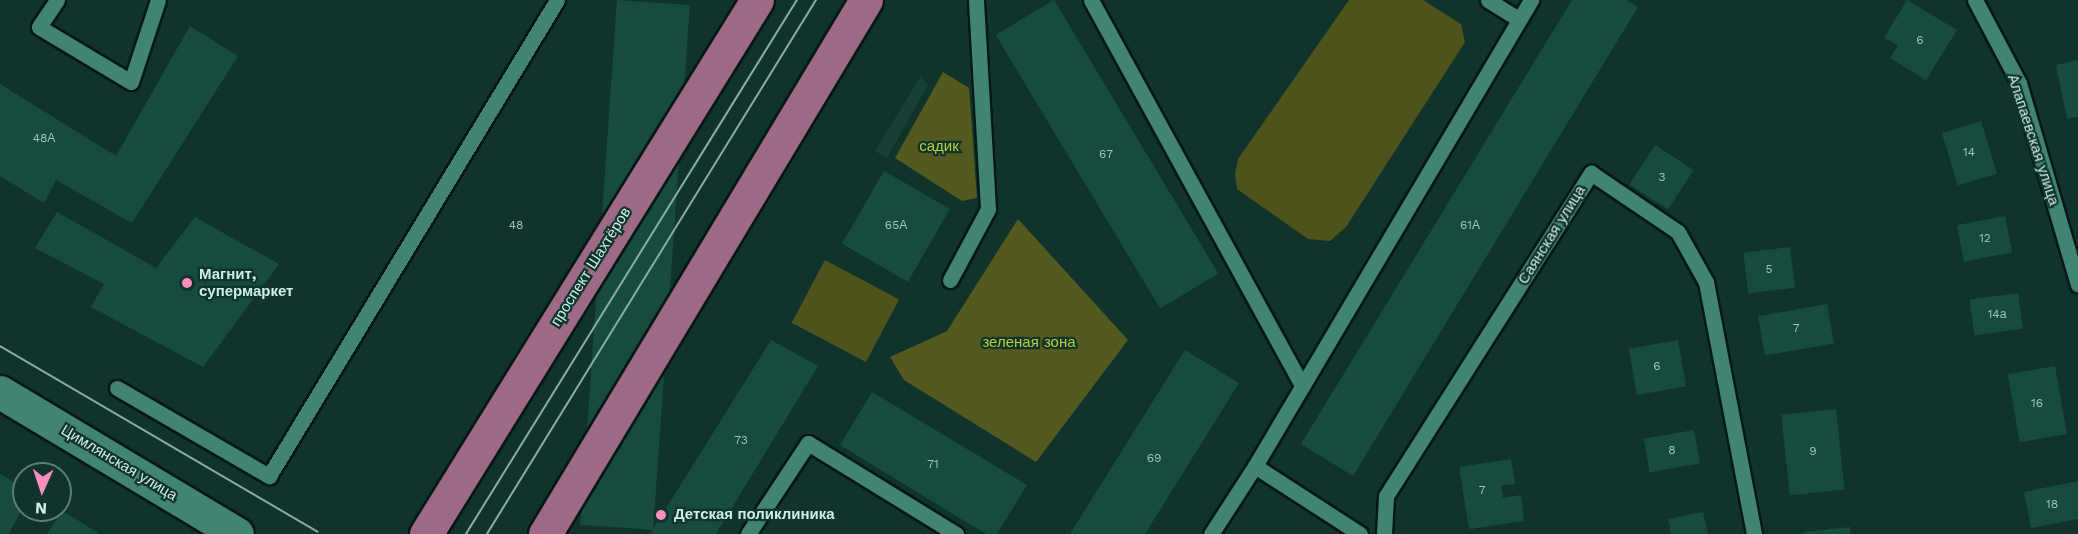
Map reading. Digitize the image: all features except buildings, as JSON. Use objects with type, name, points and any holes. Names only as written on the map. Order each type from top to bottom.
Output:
[{"type":"main road","name":"проспект Шахтёров","points":[[426,534],[757,0]]},
{"type":"main road","points":[[545,534],[866,0]]},
{"type":"street","name":"Цимлянская улица","points":[[0,392],[237,534]]},
{"type":"lane","points":[[57,0],[39,27],[131,82],[158,0]]},
{"type":"lane","points":[[117,388],[269,476],[557,0]]},
{"type":"lane","points":[[1090,0],[1302,386]]},
{"type":"lane","points":[[1488,0],[1519,20]]},
{"type":"lane","points":[[1211,534],[1255,466],[1531,0]]},
{"type":"lane","name":"Алапаевская улица","points":[[1975,0],[2019,83],[2078,285]]},
{"type":"lane","points":[[950,280],[988,209],[982,1]]},
{"type":"lane","name":"Саянская улица","points":[[1384,534],[1386,496],[1591,173],[1678,232],[1706,282],[1754,534]]},
{"type":"lane","points":[[748,534],[808,443],[956,534]]},
{"type":"lane","points":[[1255,466],[1360,534]]},
{"type":"shaded area","points":[[921,76],[928,85],[887,158],[875,151]]},
{"type":"green space","points":[[1349,0],[1423,0],[1461,24],[1465,42],[1346,227],[1330,241],[1308,239],[1237,189],[1235,174],[1238,159]]},
{"type":"green space","name":"садик","points":[[943,72],[969,88],[977,198],[962,201],[895,158]]},
{"type":"green space","name":"зеленая зона","points":[[1018,219],[1128,340],[1036,462],[904,380],[890,357],[947,331]]},
{"type":"green space","points":[[825,260],[899,299],[866,362],[792,323]]},
{"type":"tram line","points":[[466,534],[797,0]]},
{"type":"tram line","points":[[487,534],[816,0]]},
{"type":"tram line","points":[[0,346],[318,532]]},
{"type":"place","name":"Магнит, супермаркет","points":[[187,283]]},
{"type":"place","name":"Детская поликлиника","points":[[661,515]]}]
